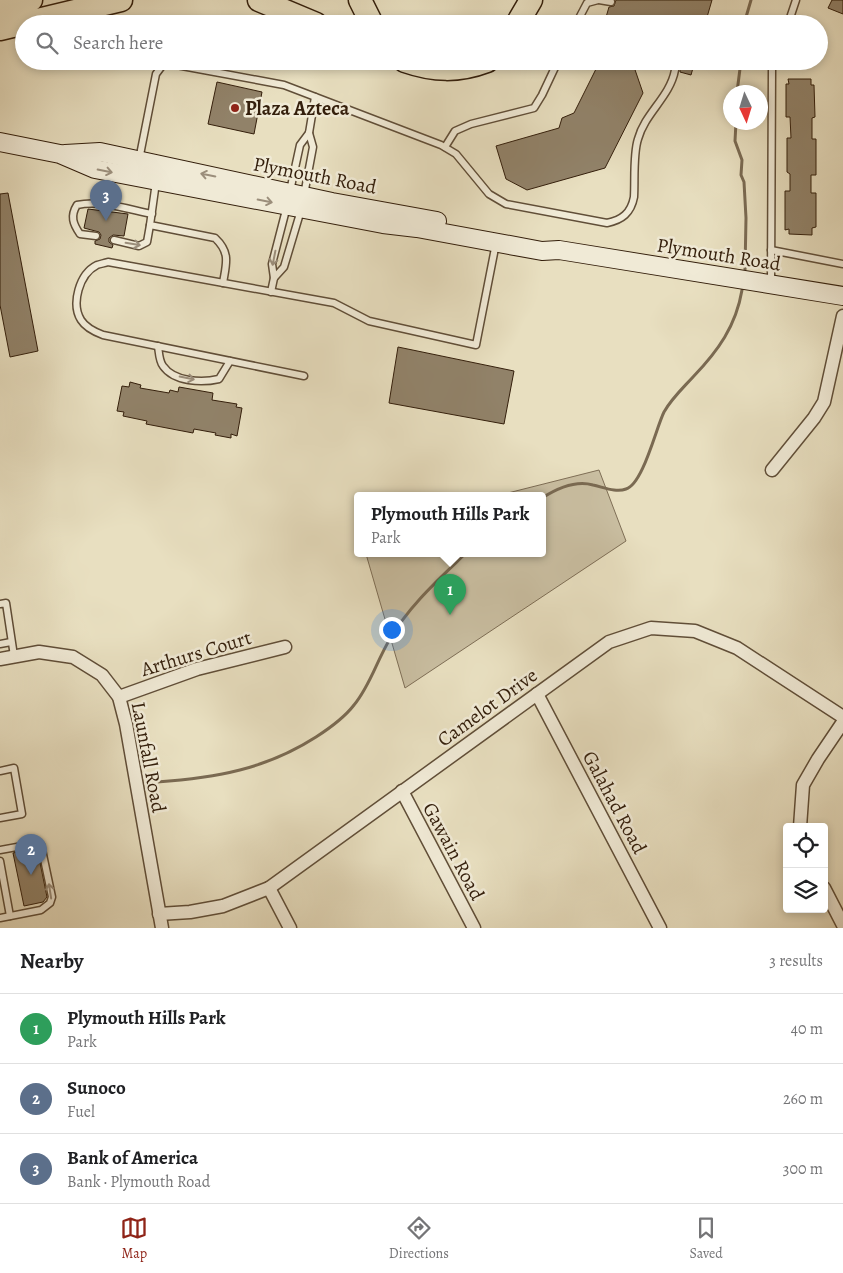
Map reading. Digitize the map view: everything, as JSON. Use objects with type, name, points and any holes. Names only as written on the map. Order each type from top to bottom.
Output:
[{"type":"highway","points":[[0,9],[30,0]]},
{"type":"highway","points":[[58,15],[121,0]]},
{"type":"highway","points":[[259,0],[295,15]]},
{"type":"highway","points":[[360,0],[368,15]]},
{"type":"highway","points":[[522,15],[530,0]]},
{"type":"highway","points":[[536,15],[543,0]]},
{"type":"highway","points":[[0,29],[15,25]]},
{"type":"main road","name":"Plymouth Road","points":[[0,142],[60,154],[95,169],[157,181],[296,200],[332,202],[401,213],[544,243],[559,250]]},
{"type":"main road","name":"Plymouth Road","points":[[60,154],[100,152],[296,200],[383,224],[417,228],[542,251],[559,250],[843,296]]},
{"type":"street","points":[[772,470],[814,418],[824,402],[843,316]]},
{"type":"street","name":"Camelot Drive","points":[[159,914],[190,912],[223,906],[269,888],[610,642],[651,628],[695,631],[737,648],[843,717]]},
{"type":"street","name":"Arthurs Court","points":[[119,697],[198,669],[285,647]]},
{"type":"street","name":"Launfall Road","points":[[0,660],[39,652],[73,656],[102,674],[119,697],[126,724],[162,928]]},
{"type":"street","name":"Galahad Road","points":[[537,694],[660,928]]},
{"type":"street","points":[[800,823],[803,785],[843,722]]},
{"type":"street","name":"Gawain Road","points":[[402,791],[474,928]]},
{"type":"street","points":[[269,888],[290,928]]},
{"type":"street","points":[[828,896],[843,925]]},
{"type":"lane","points":[[581,15],[588,3],[598,0],[610,2]]},
{"type":"lane","points":[[791,15],[796,0]]},
{"type":"lane","points":[[139,161],[156,74],[159,70]]},
{"type":"lane","points":[[204,70],[284,85],[445,147],[456,154],[489,194],[506,204],[607,223],[617,221],[625,216],[632,207],[638,138],[654,108],[668,90],[675,70]]},
{"type":"lane","points":[[445,147],[455,131],[470,124],[534,108],[554,70]]},
{"type":"lane","points":[[771,284],[772,70]]},
{"type":"lane","points":[[274,278],[284,267],[296,200],[300,145],[308,133],[315,97]]},
{"type":"lane","points":[[271,292],[274,278],[272,264],[313,147],[308,133]]},
{"type":"lane","points":[[114,240],[140,246],[147,242],[157,181]]},
{"type":"lane","points":[[96,236],[80,234],[74,225],[72,212],[77,205],[99,203],[152,214]]},
{"type":"lane","points":[[150,225],[215,238],[223,246],[227,259],[223,283]]},
{"type":"lane","points":[[304,376],[103,335],[91,330],[81,321],[75,307],[82,281],[96,266],[108,262],[334,303],[369,321],[476,345],[496,243]]},
{"type":"lane","points":[[771,250],[843,264]]},
{"type":"lane","points":[[158,346],[162,365],[173,376],[206,382],[219,379],[230,361]]},
{"type":"lane","points":[[0,604],[6,603],[14,656]]},
{"type":"lane","points":[[0,644],[11,642]]},
{"type":"lane","points":[[0,771],[14,768],[22,814],[0,818]]},
{"type":"lane","points":[[0,850],[39,843],[52,897],[50,903],[41,910],[0,918]]},
{"type":"lane","points":[[0,861],[10,916]]},
{"type":"shaded area","points":[[599,470],[626,541],[405,688],[367,557],[546,557],[546,492],[512,492]]},
{"type":"building","points":[[616,0],[712,0],[708,15],[607,15],[609,7],[614,6]]},
{"type":"building","points":[[832,0],[843,0],[843,14],[828,8]]},
{"type":"building","points":[[596,70],[635,70],[643,93],[605,168],[527,190],[506,179],[496,146],[559,128],[562,118],[574,113]]},
{"type":"building","points":[[680,70],[692,70],[691,75],[680,72]]},
{"type":"building","points":[[788,79],[811,79],[811,85],[814,85],[815,117],[812,118],[812,139],[816,139],[816,175],[811,175],[811,193],[816,193],[816,227],[812,228],[812,235],[789,234],[789,229],[785,230],[785,191],[790,191],[790,174],[787,172],[787,138],[791,138],[790,117],[786,117],[786,84],[789,84]]},
{"type":"building","name":"Plaza Azteca","points":[[217,82],[262,92],[254,134],[208,124]]},
{"type":"building","points":[[8,193],[38,351],[10,357],[0,305],[0,194]]},
{"type":"building","points":[[88,209],[128,214],[124,236],[113,235],[109,238],[109,242],[113,245],[112,248],[95,244],[95,241],[100,239],[101,235],[99,232],[84,228]]},
{"type":"building","points":[[398,347],[514,371],[504,424],[389,403]]},
{"type":"building","points":[[130,382],[141,385],[140,388],[169,393],[170,390],[178,392],[179,387],[213,393],[212,400],[237,404],[236,407],[242,408],[237,436],[231,434],[231,438],[194,429],[193,433],[146,424],[147,421],[123,416],[124,412],[117,411],[122,386],[129,387]]},
{"type":"building","points":[[37,848],[47,897],[43,902],[24,906],[13,853]]},
{"type":"waterway","points":[[747,15],[751,0]]},
{"type":"waterway","points":[[738,85],[740,70]]},
{"type":"waterway","points":[[736,130],[735,141],[742,160],[741,175],[744,182],[746,218],[745,270]]},
{"type":"waterway","points":[[546,495],[553,491],[580,484],[618,490],[626,489],[632,485],[643,467],[664,412],[710,358],[725,337],[735,315],[742,290]]},
{"type":"waterway","points":[[157,782],[200,778],[259,764],[297,748],[332,726],[360,698],[385,647],[406,615],[424,594],[462,557]]},
{"type":"place","name":"Plaza Azteca","points":[[235,108]]},
{"type":"place","name":"Bank of America","points":[[106,221]]},
{"type":"place","name":"Plymouth Hills Park","points":[[450,615]]},
{"type":"place","name":"Sunoco","points":[[31,875]]}]
